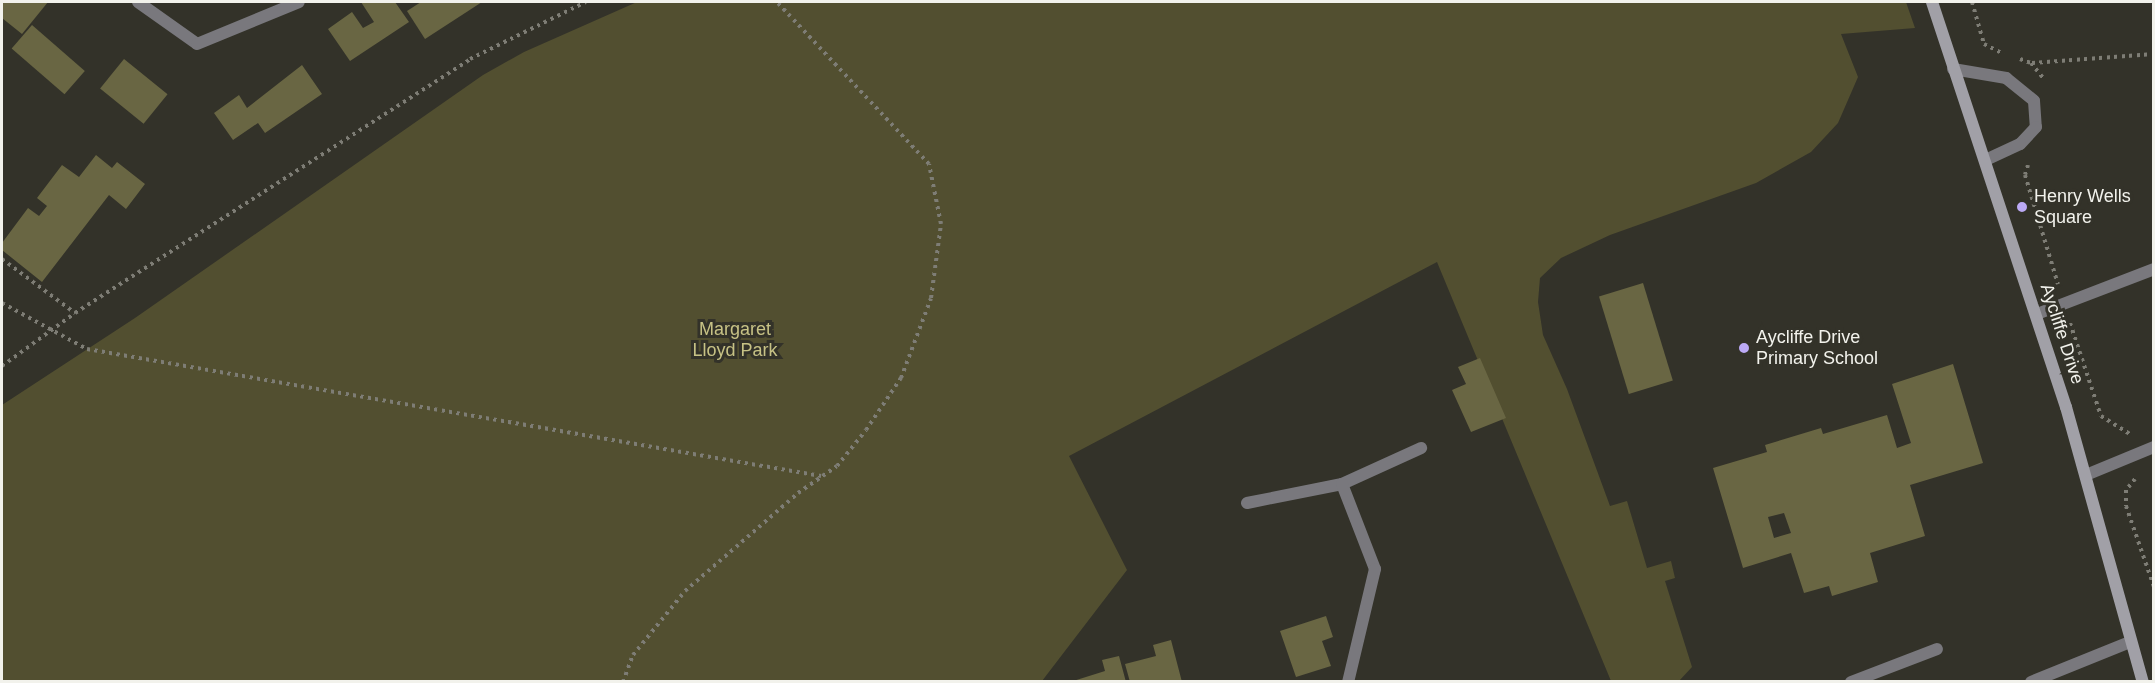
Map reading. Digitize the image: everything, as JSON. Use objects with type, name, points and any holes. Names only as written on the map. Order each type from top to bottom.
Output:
[{"type":"street","points":[[138,2],[197,44],[299,2]]},
{"type":"street","name":"Aycliffe Drive","points":[[1932,2],[2037,314],[2086,475],[2130,642],[2143,681]]},
{"type":"street","points":[[1953,69],[2006,78],[2034,100],[2036,127],[2020,144],[1986,160]]},
{"type":"street","points":[[2037,314],[2154,269]]},
{"type":"street","points":[[2086,475],[2154,447]]},
{"type":"street","points":[[1247,503],[1342,484],[1421,448]]},
{"type":"street","points":[[1342,484],[1375,569],[1348,681]]},
{"type":"street","points":[[2031,681],[2130,642]]},
{"type":"street","points":[[1851,681],[1937,650]]},
{"type":"path","points":[[2,366],[75,313],[470,59],[586,2]]},
{"type":"path","points":[[623,681],[633,655],[685,591],[822,476],[837,466],[866,430],[901,378],[931,298],[941,224],[929,164],[777,2]]},
{"type":"path","points":[[2031,63],[2154,54]]},
{"type":"path","points":[[2,259],[75,313]]},
{"type":"path","points":[[2,303],[87,349],[822,476]]},
{"type":"green space","name":"Margaret Lloyd Park","points":[[637,2],[1906,2],[1915,28],[1841,34],[1858,77],[1838,123],[1811,152],[1756,183],[1610,235],[1561,258],[1540,278],[1538,302],[1543,335],[1567,389],[1610,506],[1627,501],[1647,568],[1671,561],[1675,578],[1665,581],[1692,667],[1679,681],[1611,681],[1437,262],[1069,456],[1127,570],[1042,681],[2,682],[2,405],[135,318],[483,75],[524,52]]},
{"type":"building","points":[[2,2],[48,2],[22,34],[2,18]]},
{"type":"building","points":[[361,2],[395,2],[409,22],[350,61],[328,29],[352,12],[363,28],[374,22]]},
{"type":"building","points":[[421,2],[482,2],[425,39],[407,11]]},
{"type":"building","points":[[32,25],[85,71],[64,94],[12,48]]},
{"type":"building","points":[[124,59],[168,94],[144,124],[100,89]]},
{"type":"building","points":[[302,65],[322,94],[265,133],[258,123],[233,140],[214,113],[239,95],[247,108]]},
{"type":"building","points":[[96,155],[112,168],[117,162],[145,184],[126,209],[109,195],[42,282],[2,250],[2,243],[28,208],[39,216],[47,206],[37,198],[62,165],[79,177]]},
{"type":"building","points":[[1643,283],[1673,381],[1629,394],[1599,296]]},
{"type":"building","points":[[1480,358],[1506,418],[1471,432],[1452,390],[1466,384],[1458,367]]},
{"type":"building","points":[[1953,364],[1983,463],[1910,485],[1925,536],[1870,553],[1878,582],[1832,596],[1829,586],[1804,593],[1791,553],[1743,568],[1713,468],[1767,452],[1765,445],[1821,428],[1823,434],[1887,415],[1897,448],[1911,443],[1892,384]],"holes":[[[1784,513],[1791,533],[1774,538],[1768,517]]]},
{"type":"building","points":[[1326,616],[1333,637],[1322,641],[1331,666],[1296,677],[1280,631]]},
{"type":"building","points":[[1171,640],[1182,682],[1130,682],[1125,664],[1156,656],[1153,645]]},
{"type":"building","points":[[1119,656],[1126,682],[1070,682],[1105,671],[1102,660]]},
{"type":"place","name":"Henry Wells Square","points":[[2022,207]]},
{"type":"place","name":"Aycliffe Drive Primary School","points":[[1744,348]]}]
